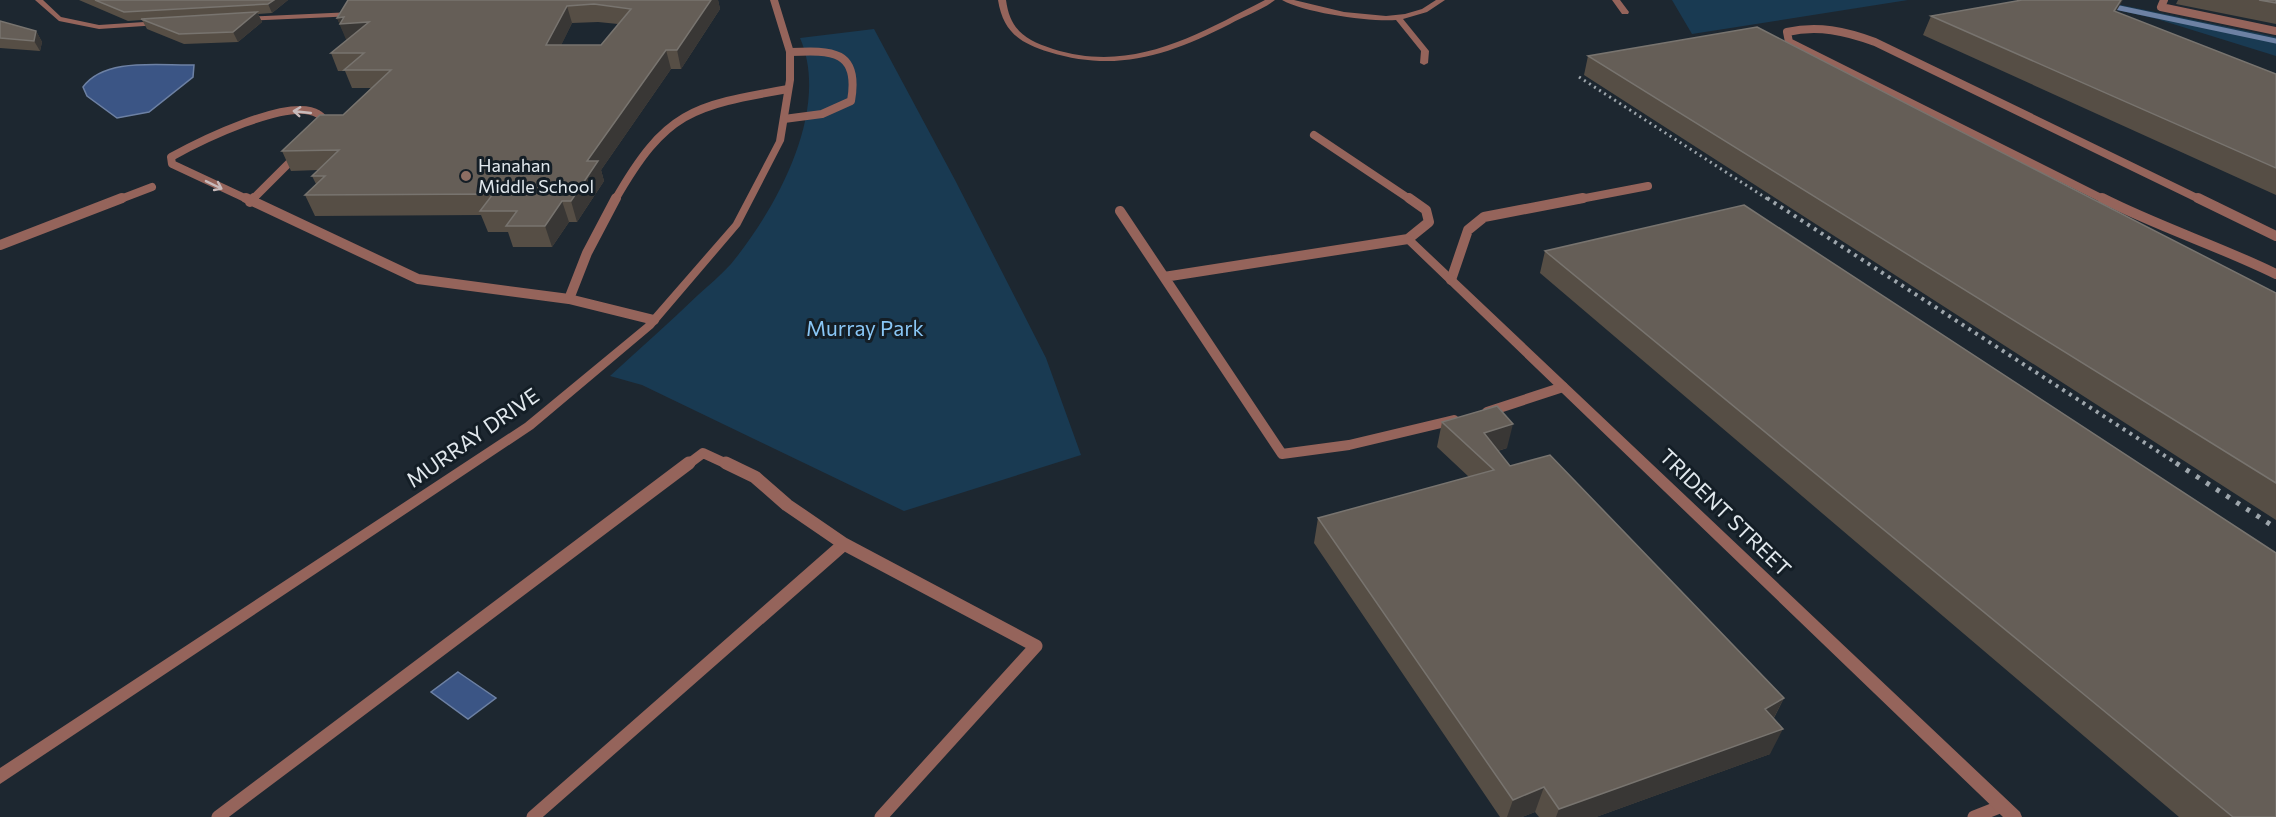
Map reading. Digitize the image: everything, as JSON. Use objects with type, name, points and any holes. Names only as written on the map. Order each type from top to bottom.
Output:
[{"type":"street","points":[[39,0],[59,19],[99,27],[169,23]]},
{"type":"street","name":"MURRAY DRIVE","points":[[0,777],[529,426],[654,320],[737,224],[780,141],[788,88],[790,52],[774,0]]},
{"type":"street","points":[[1002,0],[1003,12],[1016,36],[1067,58],[1129,60],[1176,48],[1271,0]]},
{"type":"street","points":[[1286,0],[1377,18],[1413,16],[1441,0]]},
{"type":"street","points":[[1616,0],[1625,12]]},
{"type":"street","points":[[240,19],[362,14]]},
{"type":"street","points":[[1398,17],[1425,51],[1425,63]]},
{"type":"street","name":"TRIDENT STREET","points":[[1407,239],[2014,817]]},
{"type":"lane","points":[[2164,0],[2161,7],[2276,31]]},
{"type":"lane","points":[[2276,236],[1875,42],[1850,33],[1822,27],[1804,27],[1787,32],[1789,42],[2145,220],[2233,253],[2276,274]]},
{"type":"lane","points":[[784,119],[822,114],[851,101],[857,80],[854,65],[847,59],[818,52],[790,52]]},
{"type":"lane","points":[[569,299],[591,245],[628,180],[666,128],[687,113],[788,88]]},
{"type":"lane","points":[[320,135],[329,122],[318,115],[302,111],[279,112],[236,125],[171,156],[172,164],[418,279],[470,288],[569,299],[654,320]]},
{"type":"lane","points":[[1164,277],[1407,239],[1429,222],[1426,210],[1314,135]]},
{"type":"lane","points":[[250,202],[305,148]]},
{"type":"lane","points":[[1451,280],[1468,230],[1484,217],[1648,186]]},
{"type":"lane","points":[[0,245],[152,187]]},
{"type":"lane","points":[[1120,211],[1282,454],[1349,446],[1464,418]]},
{"type":"lane","points":[[1475,415],[1563,387]]},
{"type":"lane","points":[[218,817],[703,453],[755,477],[787,505],[844,544],[1036,645],[881,817]]},
{"type":"lane","points":[[533,817],[844,544]]},
{"type":"lane","points":[[1974,817],[2002,806]]},
{"type":"green space","points":[[1672,0],[1908,0],[1692,34]]},
{"type":"green space","points":[[2097,0],[2276,37],[2276,56],[2157,19],[2109,8]]},
{"type":"green space","name":"Murray Park","points":[[874,29],[955,180],[1046,358],[1081,455],[904,511],[642,385],[610,376],[731,264],[766,215],[794,157],[804,126],[809,95],[808,66],[800,38]]},
{"type":"shaded area","points":[[150,64],[194,65],[193,77],[149,112],[117,118],[87,96],[83,87],[93,77],[119,67]]},
{"type":"shaded area","points":[[458,672],[496,698],[468,719],[431,692]]},
{"type":"building","points":[[95,0],[274,0],[268,4],[124,12]]},
{"type":"building","points":[[348,0],[711,0],[677,50],[666,50],[587,161],[598,161],[571,201],[562,201],[545,226],[506,226],[517,211],[480,211],[493,194],[305,195],[325,176],[312,176],[339,150],[282,151],[320,115],[343,115],[391,70],[344,70],[364,53],[331,53],[369,22],[340,24],[344,17],[337,18]],"holes":[[[594,4],[631,9],[601,45],[546,45],[567,6]]]},
{"type":"building","points":[[2022,0],[2121,0],[2114,11],[2276,74],[2276,168],[1931,16]]},
{"type":"building","points":[[2259,0],[2276,0],[2276,3]]},
{"type":"building","points":[[257,12],[233,32],[179,34],[141,19]]},
{"type":"building","points":[[0,21],[36,31],[34,41],[0,38]]},
{"type":"building","points":[[1757,27],[2276,293],[2276,483],[1588,56]]},
{"type":"building","points":[[1744,205],[2276,553],[2276,817],[2233,817],[1545,251]]},
{"type":"building","points":[[1497,406],[1513,424],[1484,433],[1510,466],[1550,455],[1784,698],[1765,709],[1783,729],[1559,809],[1544,787],[1513,800],[1318,518],[1494,470],[1442,422]]},
{"type":"waterway","points":[[2110,6],[2276,41]]},
{"type":"railway","points":[[1579,77],[1769,200]]},
{"type":"railway","points":[[1767,198],[2179,465]]},
{"type":"railway","points":[[2176,463],[2276,528]]},
{"type":"place","name":"Hanahan Middle School","points":[[466,176]]}]
